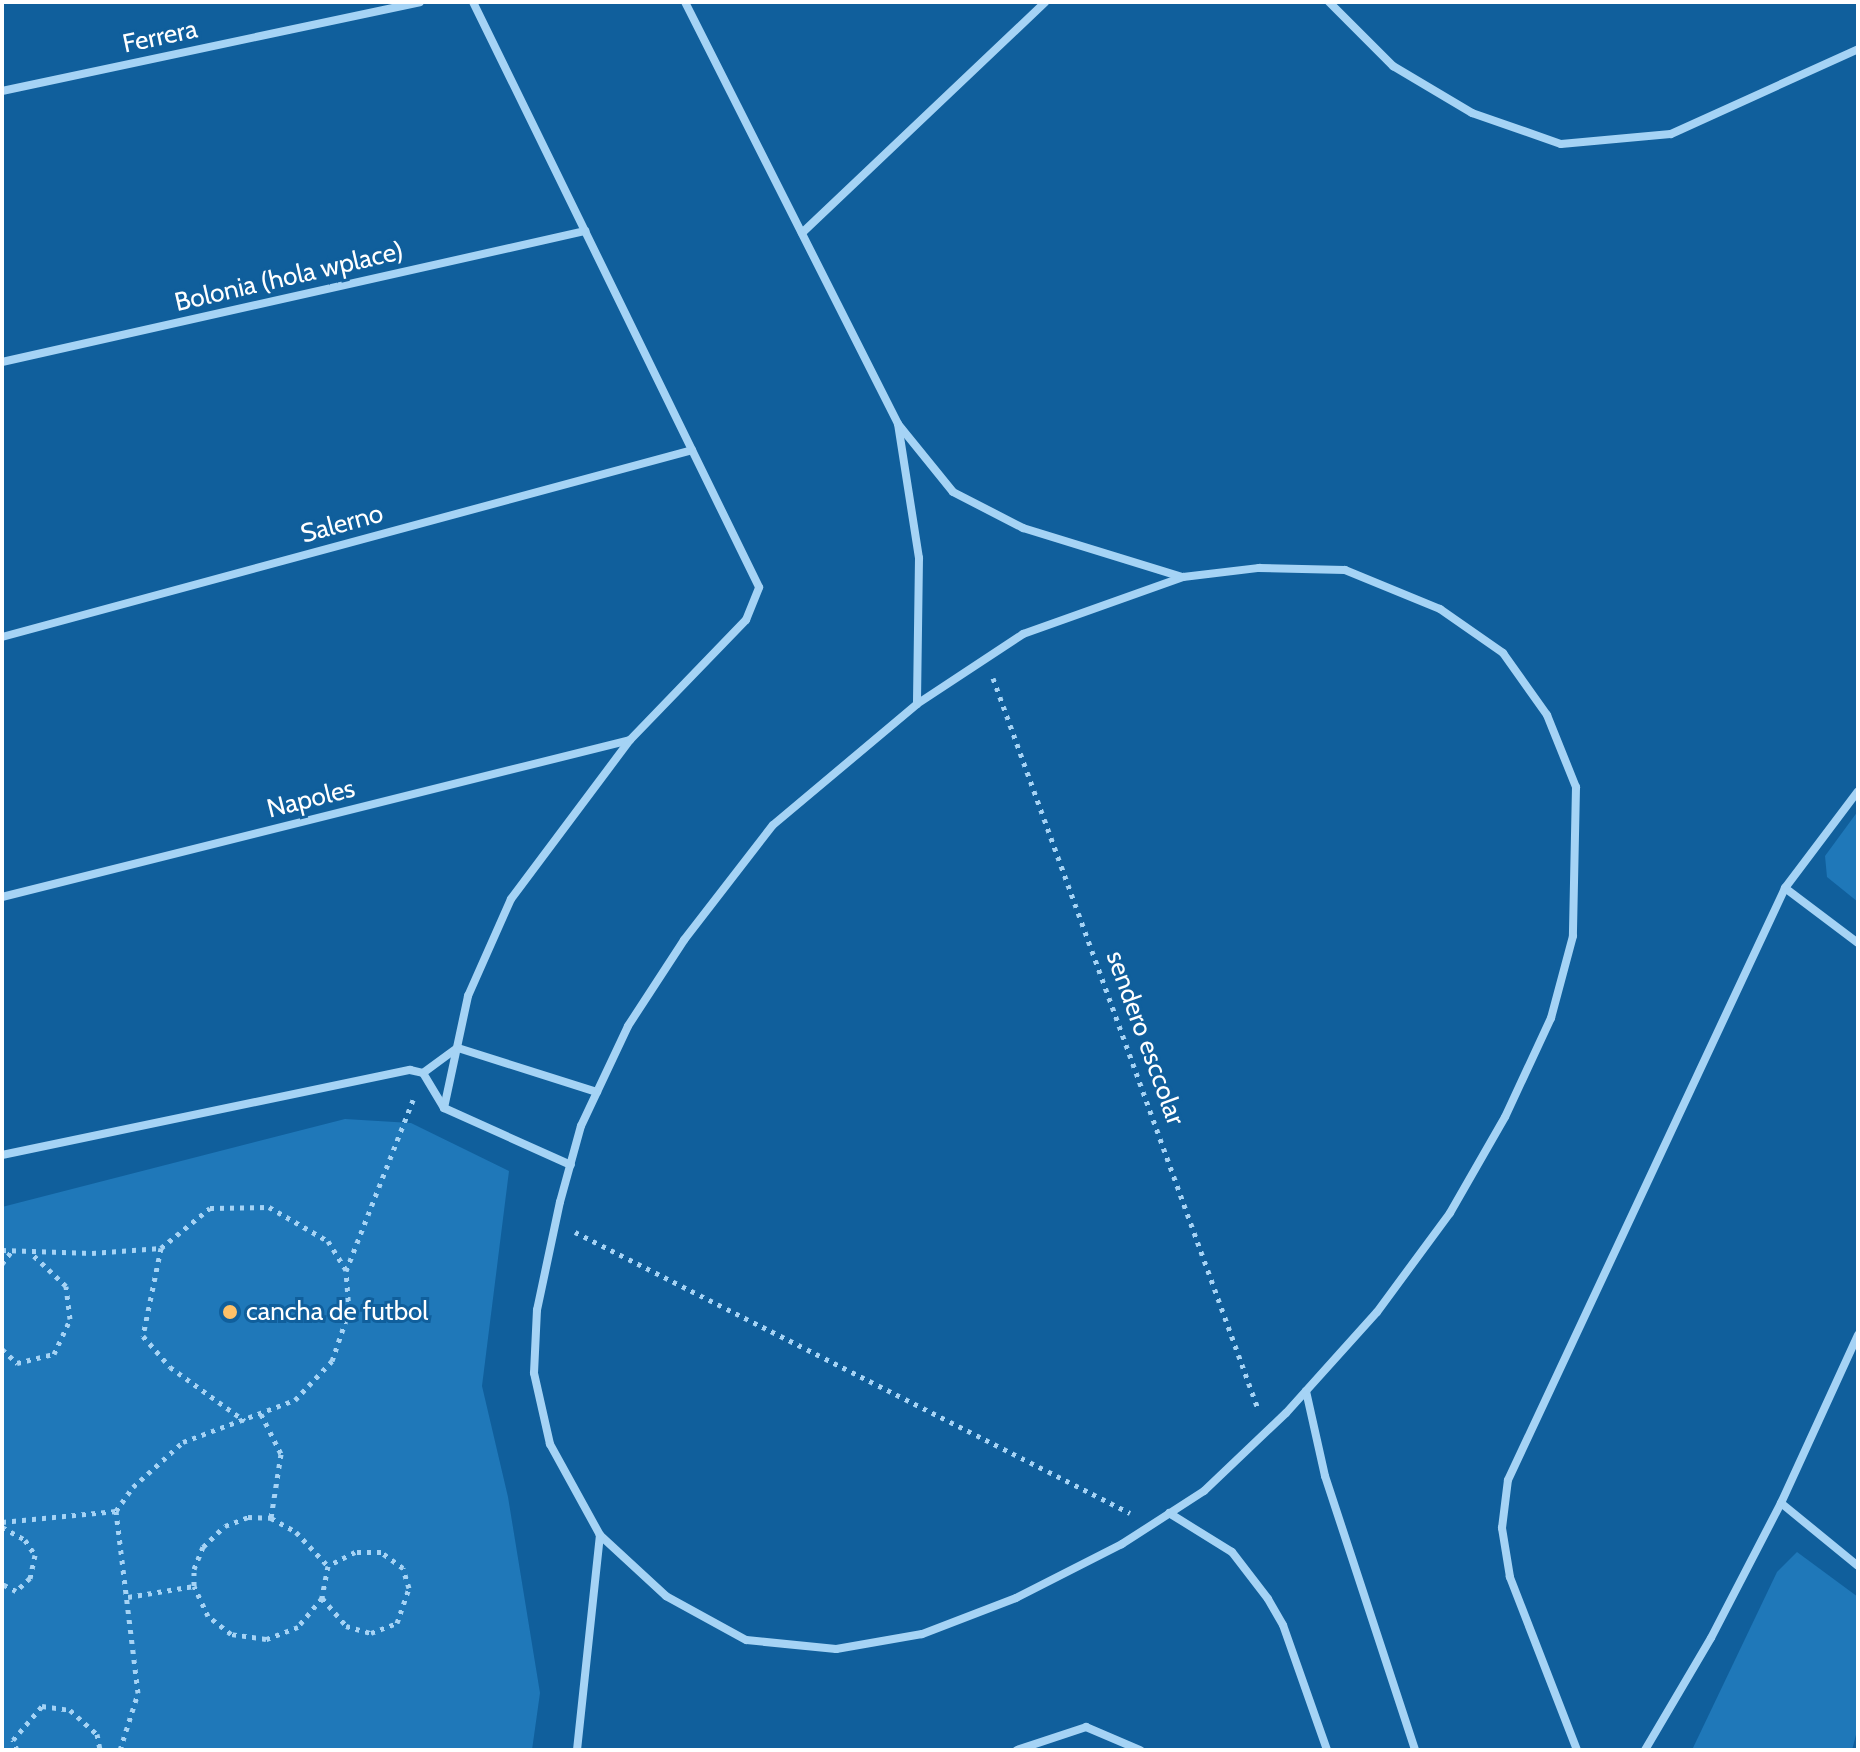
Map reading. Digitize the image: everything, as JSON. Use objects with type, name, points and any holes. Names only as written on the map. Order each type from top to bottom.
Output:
[{"type":"street","name":"Ferrera","points":[[2,91],[420,2]]},
{"type":"street","points":[[444,1108],[468,996],[511,899],[630,740],[746,620],[759,587],[473,2]]},
{"type":"street","points":[[685,2],[898,424],[953,492],[1023,528],[1183,577]]},
{"type":"street","points":[[802,233],[1045,2]]},
{"type":"street","points":[[1329,2],[1393,66],[1472,113],[1561,144],[1671,134],[1858,49]]},
{"type":"street","name":"Bolonia (hola wplace)","points":[[2,362],[585,231]]},
{"type":"street","points":[[898,424],[919,558],[917,704]]},
{"type":"street","name":"Salerno","points":[[2,637],[692,450]]},
{"type":"street","points":[[1259,568],[1345,570],[1440,609],[1503,653],[1547,715],[1576,787],[1573,936],[1551,1018],[1505,1117],[1450,1213],[1377,1312],[1306,1391],[1204,1491],[1152,1525],[1016,1598],[922,1634],[836,1649],[746,1640],[666,1596],[600,1535],[550,1444],[534,1373],[537,1310],[571,1165],[597,1092],[628,1026],[684,940],[773,825],[917,704],[1023,634],[1183,577],[1259,568]]},
{"type":"street","name":"Napoles","points":[[2,897],[630,740]]},
{"type":"street","points":[[1577,1750],[1510,1577],[1502,1528],[1508,1480],[1785,888],[1858,791]]},
{"type":"street","points":[[1785,888],[1858,943]]},
{"type":"street","points":[[458,1048],[597,1092]]},
{"type":"street","points":[[423,1073],[458,1048]]},
{"type":"street","points":[[2,1155],[410,1070],[423,1073],[444,1108],[571,1165]]},
{"type":"street","points":[[1645,1750],[1711,1638],[1781,1503],[1858,1335]]},
{"type":"street","points":[[1306,1391],[1337,1512],[1415,1750]]},
{"type":"street","points":[[1781,1503],[1858,1566]]},
{"type":"street","points":[[1169,1513],[1232,1552],[1268,1599],[1283,1625],[1327,1750]]},
{"type":"street","points":[[577,1750],[600,1535]]},
{"type":"street","points":[[1017,1750],[1086,1727],[1140,1750]]},
{"type":"path","name":"sendero esccolar","points":[[986,658],[1266,1432]]},
{"type":"path","points":[[120,1750],[138,1693],[116,1511],[133,1487],[183,1442],[295,1400],[332,1361],[349,1311],[346,1271],[423,1073]]},
{"type":"path","points":[[2,1250],[161,1248],[210,1208],[269,1207],[328,1241],[346,1271]]},
{"type":"path","points":[[556,1223],[1152,1525]]},
{"type":"path","points":[[161,1248],[143,1336],[170,1367],[245,1421]]},
{"type":"path","points":[[2,1264],[12,1251]]},
{"type":"path","points":[[2,1349],[17,1363],[54,1354],[70,1319],[66,1286],[30,1252]]},
{"type":"path","points":[[261,1414],[281,1454],[271,1518]]},
{"type":"path","points":[[2,1524],[116,1511]]},
{"type":"path","points":[[248,1517],[271,1518],[296,1532],[328,1566],[322,1598],[298,1627],[266,1639],[231,1634],[208,1616],[194,1586],[203,1547],[225,1526],[248,1517]]},
{"type":"path","points":[[2,1524],[25,1540],[35,1555],[30,1578],[16,1591],[2,1584]]},
{"type":"path","points":[[322,1598],[346,1626],[371,1633],[397,1623],[409,1588],[403,1568],[381,1552],[355,1552],[328,1566]]},
{"type":"path","points":[[128,1597],[194,1586]]},
{"type":"path","points":[[17,1750],[13,1740],[42,1706],[70,1710],[97,1734],[100,1750]]},
{"type":"shaded area","points":[[1858,811],[1858,902],[1827,877],[1825,856]]},
{"type":"shaded area","points":[[345,1119],[411,1123],[509,1171],[482,1386],[508,1497],[540,1693],[532,1750],[2,1750],[2,1207]]},
{"type":"shaded area","points":[[1797,1552],[1858,1597],[1858,1727],[1852,1750],[1692,1750],[1777,1572]]},
{"type":"place","name":"cancha de futbol","points":[[230,1312]]}]
